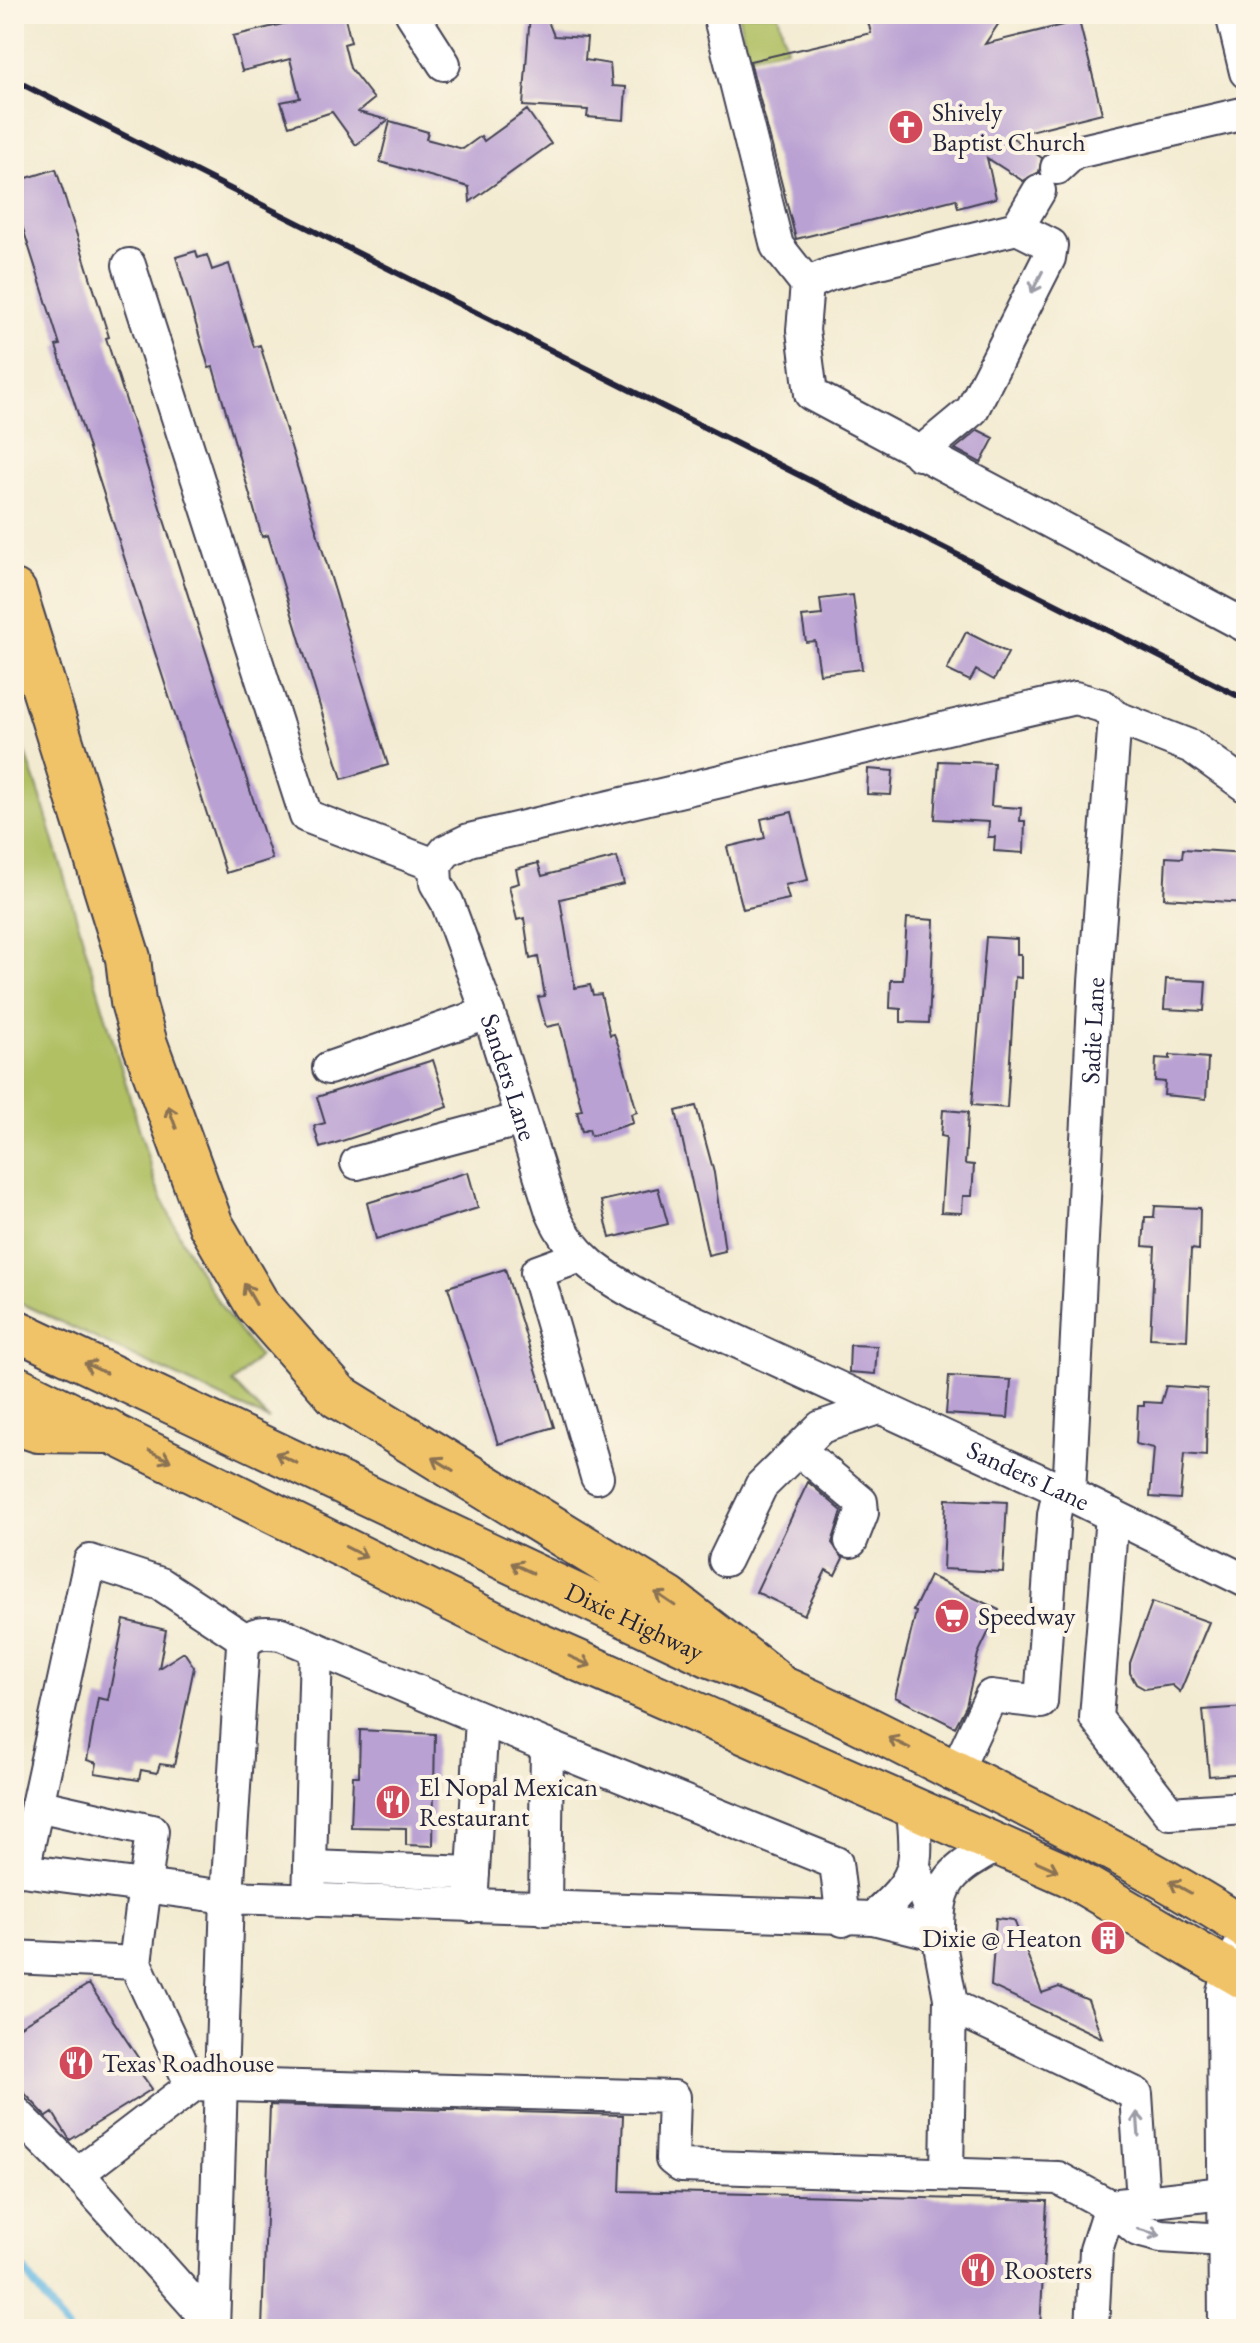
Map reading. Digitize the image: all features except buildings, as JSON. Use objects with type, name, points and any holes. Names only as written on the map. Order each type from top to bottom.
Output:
[{"type":"highway","points":[[14,592],[128,958],[133,1002],[211,1225],[257,1304],[338,1396],[669,1600],[772,1680]]},
{"type":"highway","points":[[14,674],[41,750],[105,965],[133,1002]]},
{"type":"highway","points":[[14,1422],[38,1430],[107,1431]]},
{"type":"main road","name":"Dixie Highway","points":[[14,1329],[708,1656],[772,1680],[956,1771],[1119,1854],[1242,1953]]},
{"type":"main road","points":[[14,1385],[531,1640],[1242,1953]]},
{"type":"street","points":[[412,14],[444,64]]},
{"type":"street","points":[[719,14],[777,246],[807,284],[803,330],[811,394],[1246,626]]},
{"type":"street","points":[[1232,14],[1246,72]]},
{"type":"street","points":[[1017,228],[1048,180],[1073,153],[1246,113]]},
{"type":"street","points":[[807,284],[830,274],[1017,228],[1051,245],[1049,258],[972,410],[919,454]]},
{"type":"street","points":[[129,265],[306,816],[435,865],[446,851],[469,840],[1075,698],[1103,706],[1115,717],[1192,747],[1246,786]]},
{"type":"street","name":"Sadie Lane","points":[[956,1771],[991,1696],[1041,1702],[1054,1515],[1064,1493],[1095,982],[1115,717]]},
{"type":"street","name":"Sanders Lane","points":[[435,865],[436,883],[447,902],[488,1013],[552,1212],[562,1237],[578,1257],[611,1281],[647,1300],[1112,1515],[1246,1581]]},
{"type":"street","points":[[329,1068],[488,1013]]},
{"type":"street","points":[[357,1163],[522,1119]]},
{"type":"street","points":[[578,1257],[537,1272],[597,1477]]},
{"type":"street","points":[[725,1560],[761,1486],[821,1427],[878,1408]]},
{"type":"street","points":[[799,1450],[861,1502],[862,1513],[851,1541]]},
{"type":"street","points":[[1112,1515],[1096,1718],[1170,1813],[1246,1808]]},
{"type":"street","points":[[246,1640],[161,1584],[90,1561],[37,1805],[18,1870],[227,1897],[858,1919],[938,1934]]},
{"type":"street","points":[[246,1640],[264,1632],[281,1634],[836,1863],[858,1919]]},
{"type":"street","points":[[212,2327],[206,2084],[227,1897],[246,1640]]},
{"type":"street","points":[[309,1901],[316,1649]]},
{"type":"street","points":[[471,1906],[482,1719]]},
{"type":"street","points":[[545,1909],[547,1746]]},
{"type":"street","points":[[37,1805],[152,1831],[135,1963],[206,2084]]},
{"type":"street","points":[[858,1919],[911,1881],[914,1866],[913,1808]]},
{"type":"street","points":[[947,2174],[950,2005],[938,1934],[937,1904],[944,1886],[958,1868],[998,1845]]},
{"type":"street","points":[[914,1866],[938,1934]]},
{"type":"street","points":[[311,1867],[473,1873]]},
{"type":"street","points":[[1225,2329],[1223,1992],[1242,1953]]},
{"type":"street","points":[[14,1957],[135,1963]]},
{"type":"street","points":[[950,2005],[1136,2094],[1143,2202]]},
{"type":"street","points":[[77,2174],[206,2084],[674,2097],[672,2159],[681,2166],[1058,2178],[1110,2206],[1138,2230],[1161,2236],[1224,2240]]},
{"type":"street","points":[[14,2111],[77,2174],[212,2327]]},
{"type":"street","points":[[1110,2206],[1223,2193]]},
{"type":"street","points":[[1092,2329],[1096,2250],[1110,2206]]},
{"type":"green space","points":[[738,14],[778,14],[787,48],[748,56]]},
{"type":"green space","points":[[14,721],[38,788],[156,1185],[201,1275],[259,1356],[233,1383],[269,1420],[14,1300]]},
{"type":"waterway","points":[[14,2257],[67,2329]]},
{"type":"railway","points":[[14,80],[1246,700]]},
{"type":"place","name":"Shively Baptist Church","points":[[906,127]]},
{"type":"place","name":"Speedway","points":[[952,1616]]},
{"type":"place","name":"El Nopal Mexican Restaurant","points":[[393,1802]]},
{"type":"place","name":"Dixie @ Heaton","points":[[1108,1938]]},
{"type":"place","name":"Texas Roadhouse","points":[[76,2063]]},
{"type":"place","name":"Roosters","points":[[978,2270]]}]
